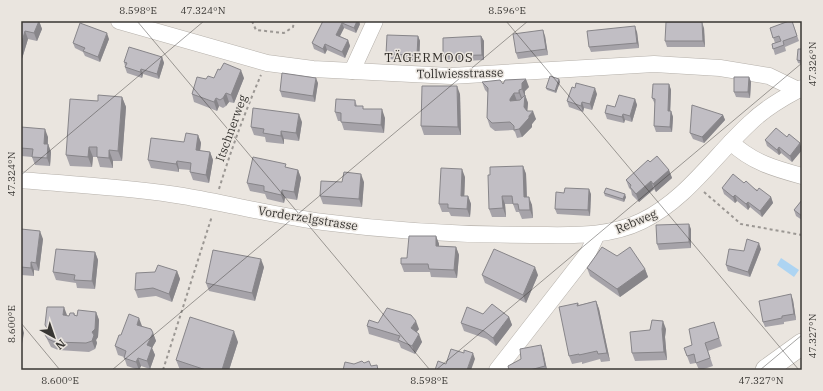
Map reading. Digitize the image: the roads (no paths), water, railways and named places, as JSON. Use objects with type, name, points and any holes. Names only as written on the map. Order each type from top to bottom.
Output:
[{"type":"main road","points":[[766,370],[802,344]]},
{"type":"street","name":"Tollwiesstrasse","points":[[119,21],[267,63],[313,69],[451,76],[654,64],[720,68],[769,76],[800,89]]},
{"type":"street","points":[[352,70],[375,21]]},
{"type":"street","name":"Rebweg","points":[[597,234],[625,228],[663,209],[680,196],[756,117],[775,103],[800,89]]},
{"type":"street","points":[[731,142],[752,158],[775,169],[802,176]]},
{"type":"street","name":"Vorderzelgstrasse","points":[[21,180],[181,196],[320,222],[379,229],[491,235],[597,234]]},
{"type":"street","points":[[497,370],[588,253],[597,234]]},
{"type":"water","points":[[781,258],[799,270],[794,277],[777,265]]},
{"type":"district","name":"TÄGERMOOS","points":[[429,57]]}]
